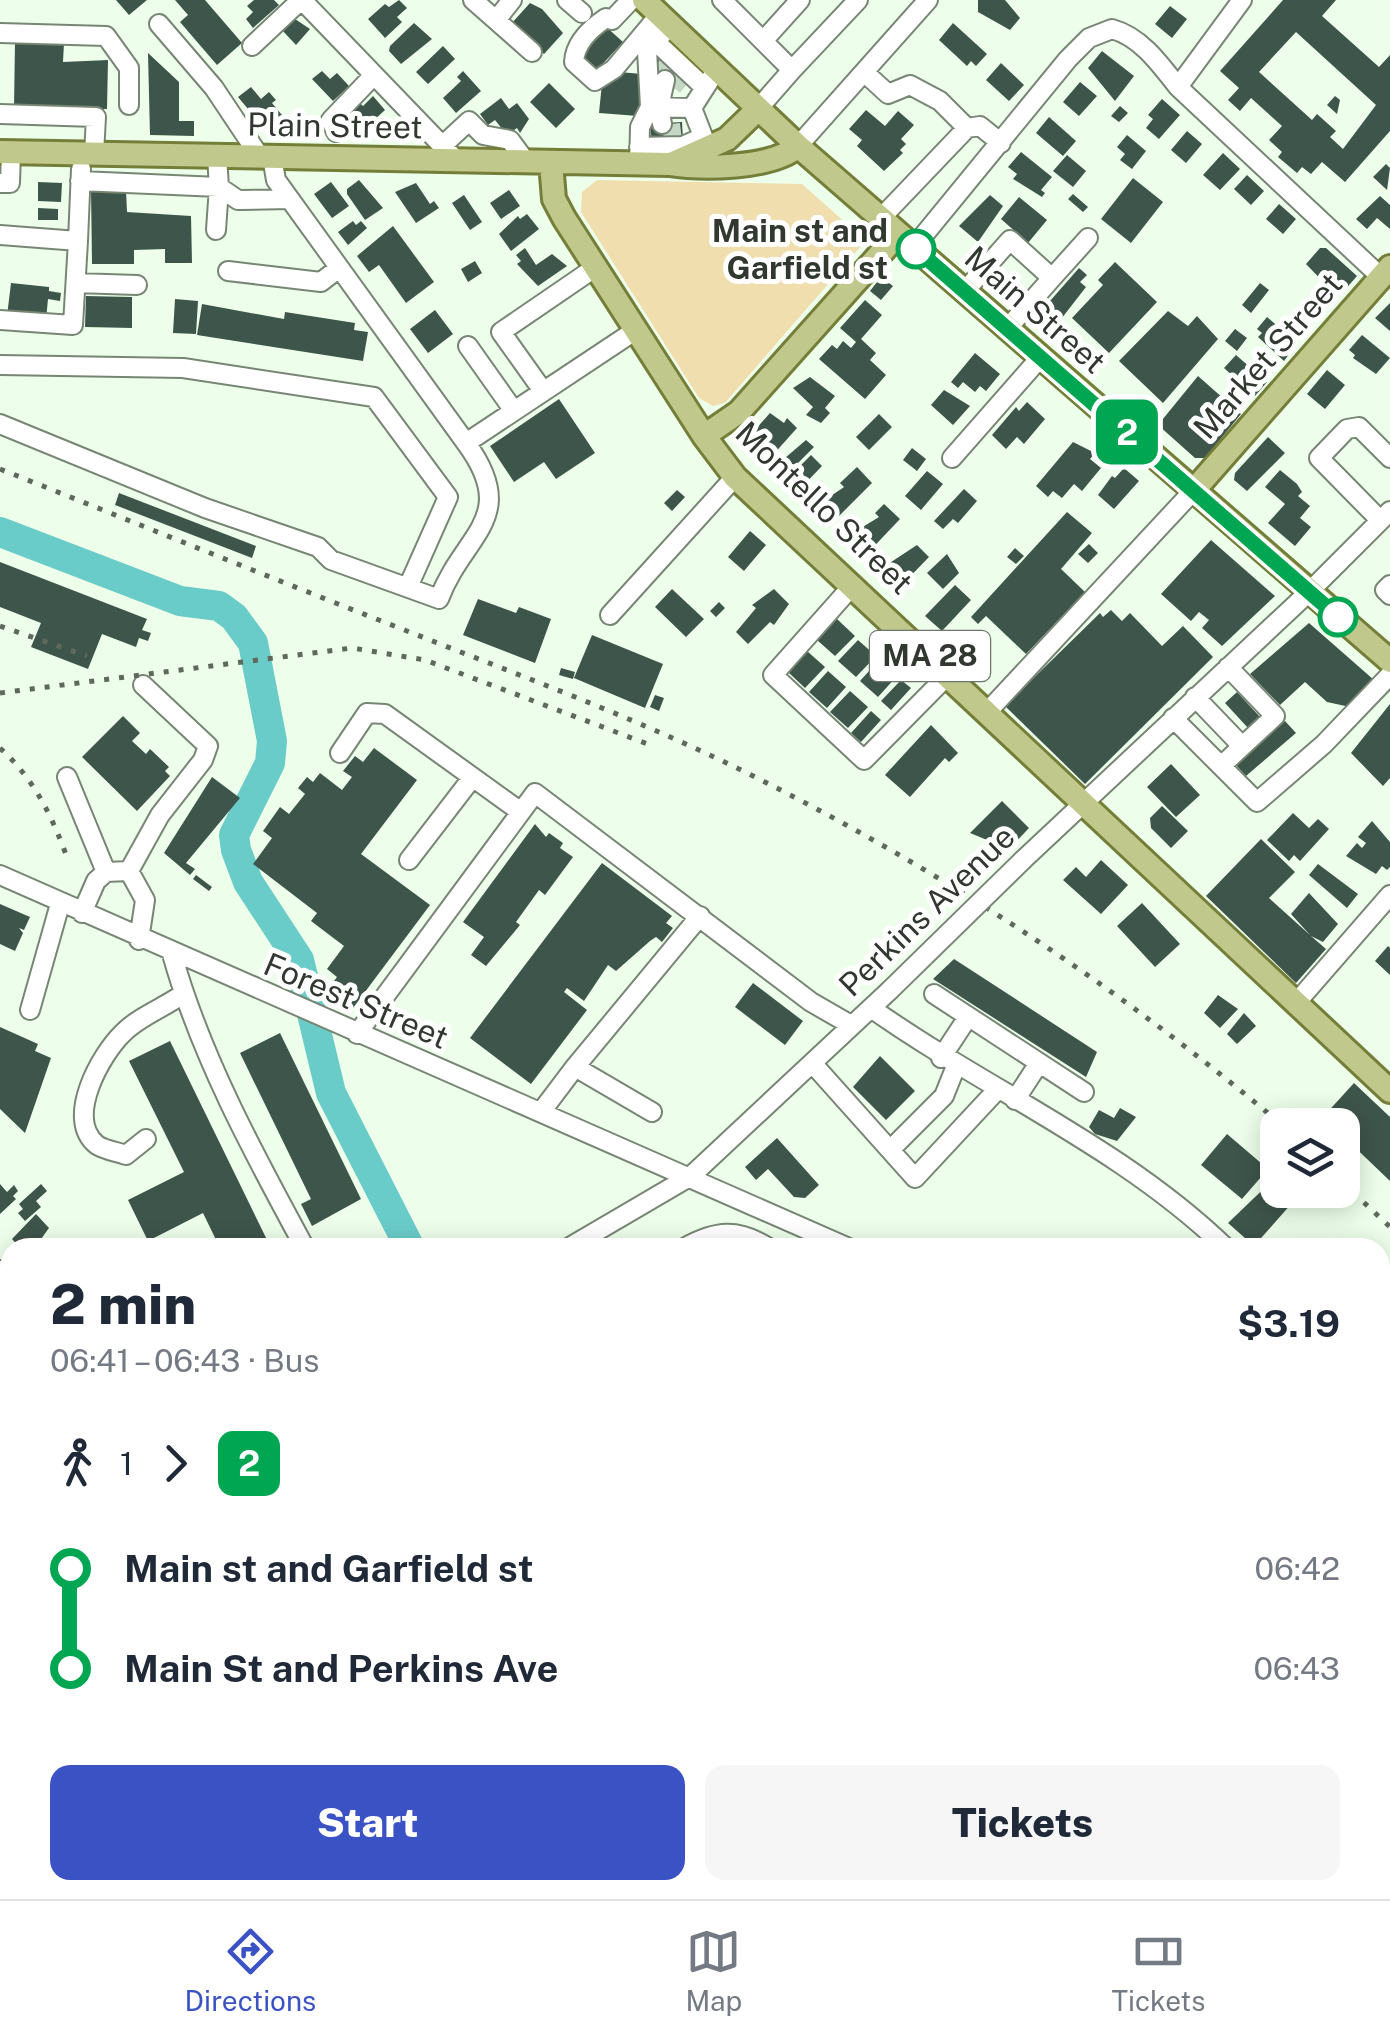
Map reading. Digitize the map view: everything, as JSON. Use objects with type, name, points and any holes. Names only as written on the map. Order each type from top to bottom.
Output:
[{"type":"main road","name":"Main Street","points":[[653,24],[710,80],[756,110],[1039,359],[1195,488],[1390,662]]},
{"type":"main road","name":"Plain Street","points":[[671,129],[706,143],[732,136],[756,110]]},
{"type":"main road","name":"Plain Street","points":[[671,129],[721,167],[789,153],[798,146]]},
{"type":"main road","name":"Plain Street","points":[[6,152],[266,157],[450,153],[539,163],[639,156],[671,129]]},
{"type":"main road","name":"Montello Street","points":[[539,163],[559,209],[704,436],[735,477],[989,710],[1083,804],[1390,1092]]},
{"type":"main road","points":[[704,436],[739,412],[898,233]]},
{"type":"main road","name":"Market Street","points":[[1195,488],[1385,272]]},
{"type":"street","points":[[252,46],[301,0],[450,153],[469,121],[483,135],[510,140],[539,163]]},
{"type":"street","points":[[474,0],[532,52]]},
{"type":"street","points":[[496,20],[512,0]]},
{"type":"street","points":[[567,0],[582,13]]},
{"type":"street","points":[[612,20],[631,0]]},
{"type":"street","points":[[722,0],[792,70]]},
{"type":"street","points":[[763,41],[800,0]]},
{"type":"street","points":[[756,110],[858,0]]},
{"type":"street","points":[[1178,87],[1242,0]]},
{"type":"street","points":[[798,146],[920,3]]},
{"type":"street","points":[[606,18],[653,24],[614,70],[595,80],[574,62],[574,53],[590,29],[606,18]]},
{"type":"street","points":[[0,424],[205,508],[289,535],[318,547],[331,560],[439,599],[450,569],[467,555],[477,538],[490,494],[484,470],[276,180],[266,157],[159,24]]},
{"type":"street","points":[[653,24],[676,70],[671,129]]},
{"type":"street","points":[[653,24],[647,50],[671,129]]},
{"type":"street","points":[[898,233],[1001,143],[1078,48],[1104,30],[1121,31],[1139,43],[1178,87],[1385,272]]},
{"type":"street","points":[[0,32],[106,36],[128,68],[129,105]]},
{"type":"street","points":[[671,129],[710,80],[676,70]]},
{"type":"street","points":[[864,72],[888,94],[910,85],[920,89],[967,128]]},
{"type":"street","points":[[336,132],[331,120],[340,106],[374,75]]},
{"type":"street","points":[[0,114],[96,117],[80,181],[73,324],[0,320]]},
{"type":"street","points":[[898,233],[967,128],[980,126],[1001,143]]},
{"type":"street","points":[[639,156],[640,128],[671,129],[706,143]]},
{"type":"street","points":[[0,182],[10,183],[6,152]]},
{"type":"street","points":[[216,230],[217,156]]},
{"type":"street","points":[[80,181],[219,187],[238,200],[289,198]]},
{"type":"street","points":[[0,235],[78,241]]},
{"type":"street","points":[[1006,330],[1088,238]]},
{"type":"street","points":[[964,292],[1010,240],[1052,278]]},
{"type":"street","points":[[228,271],[321,282],[340,268]]},
{"type":"street","points":[[543,391],[501,332],[596,268]]},
{"type":"street","points":[[76,284],[137,285]]},
{"type":"street","points":[[466,442],[636,330]]},
{"type":"street","points":[[468,346],[514,411]]},
{"type":"street","points":[[952,458],[1039,359]]},
{"type":"street","points":[[0,365],[183,368],[374,397],[448,497],[408,587]]},
{"type":"street","points":[[1385,516],[1318,458],[1347,429],[1360,427],[1390,458]]},
{"type":"street","points":[[610,615],[735,477]]},
{"type":"street","points":[[989,710],[1195,488]]},
{"type":"street","name":"Perkins Avenue","points":[[585,1238],[691,1176],[1310,592],[1385,516]]},
{"type":"street","points":[[852,584],[772,675],[864,760],[949,674]]},
{"type":"street","points":[[1390,585],[1385,590],[1390,594]]},
{"type":"street","points":[[1221,766],[1275,716],[1228,667]]},
{"type":"street","points":[[1173,718],[1257,802],[1324,744],[1390,675]]},
{"type":"street","points":[[129,871],[160,814],[203,760],[208,746],[142,685]]},
{"type":"street","points":[[1195,697],[1242,746]]},
{"type":"street","points":[[340,753],[367,712],[384,714],[520,812]]},
{"type":"street","points":[[66,777],[106,872]]},
{"type":"street","points":[[409,860],[472,778]]},
{"type":"street","points":[[357,1034],[535,793],[810,1002],[851,1025]]},
{"type":"street","points":[[82,913],[96,881],[106,872],[129,871]]},
{"type":"street","points":[[129,871],[146,900],[139,940]]},
{"type":"street","name":"Forest Street","points":[[0,876],[286,1004],[691,1176],[807,1238]]},
{"type":"street","points":[[1296,1003],[1388,903]]},
{"type":"street","points":[[30,1010],[60,904]]},
{"type":"street","points":[[540,1112],[700,916]]},
{"type":"street","points":[[172,954],[183,994],[252,1150],[300,1238]]},
{"type":"street","points":[[146,1140],[126,1155],[97,1145],[85,1128],[85,1102],[102,1062],[124,1032],[183,994]]},
{"type":"street","points":[[934,994],[1084,1092]]},
{"type":"street","points":[[871,1008],[948,1062],[1085,1141],[1197,1220],[1216,1238]]},
{"type":"street","points":[[890,1150],[944,1096],[948,1062],[968,1017]]},
{"type":"street","points":[[1015,1100],[1039,1063]]},
{"type":"street","points":[[812,1064],[915,1178],[998,1090]]},
{"type":"street","points":[[574,1066],[652,1112]]},
{"type":"street","points":[[703,1238],[745,1232],[754,1238]]},
{"type":"shaded area","points":[[597,180],[802,184],[856,232],[861,246],[725,403],[713,406],[699,398],[581,212],[582,192]]},
{"type":"building","points":[[116,0],[147,0],[129,15]]},
{"type":"building","points":[[175,0],[205,0],[242,43],[217,65],[180,22],[188,15]]},
{"type":"building","points":[[254,0],[274,0],[279,5],[253,28],[246,19],[253,12],[247,6]]},
{"type":"building","points":[[399,0],[407,8],[397,17],[402,22],[385,38],[368,19],[385,4],[389,7]]},
{"type":"building","points":[[978,0],[1005,0],[1020,18],[1010,30],[978,12]]},
{"type":"building","points":[[1283,0],[1336,0],[1322,16],[1379,67],[1390,55],[1390,131],[1345,182],[1322,162],[1311,174],[1302,167],[1297,173],[1278,157],[1282,152],[1269,140],[1282,126],[1251,98],[1240,111],[1228,100],[1239,88],[1220,71]],"holes":[[[1296,32],[1376,105],[1343,149],[1330,137],[1336,131],[1317,114],[1312,120],[1259,72]]]},
{"type":"building","points":[[530,3],[542,9],[563,33],[544,54],[511,24]]},
{"type":"building","points":[[1170,6],[1187,19],[1172,38],[1155,24]]},
{"type":"building","points":[[292,17],[310,29],[296,45],[281,29]]},
{"type":"building","points":[[414,23],[432,39],[401,64],[389,51],[390,46]]},
{"type":"building","points":[[953,23],[987,54],[976,66],[971,61],[967,66],[939,40]]},
{"type":"building","points":[[604,25],[623,42],[597,70],[591,64],[587,68],[578,53]]},
{"type":"building","points":[[15,42],[64,43],[63,62],[108,60],[107,109],[14,108]]},
{"type":"building","points":[[443,46],[455,59],[428,84],[416,72]]},
{"type":"building","points":[[1102,51],[1134,76],[1115,101],[1088,68]]},
{"type":"building","points":[[148,53],[179,82],[179,121],[194,121],[194,136],[150,135]]},
{"type":"building","points":[[661,57],[684,78],[672,91],[649,70]]},
{"type":"building","points":[[1001,63],[1024,85],[1009,101],[986,80]]},
{"type":"building","points":[[322,71],[330,79],[337,73],[349,86],[333,101],[312,79]]},
{"type":"building","points":[[463,71],[481,91],[456,113],[443,98],[461,81],[457,77]]},
{"type":"building","points":[[619,72],[642,74],[638,116],[599,113],[602,83]]},
{"type":"building","points":[[1080,82],[1097,96],[1079,116],[1063,102]]},
{"type":"building","points":[[549,83],[575,109],[556,128],[530,102]]},
{"type":"building","points":[[251,87],[261,99],[269,92],[276,100],[272,103],[286,120],[269,134],[238,97]]},
{"type":"building","points":[[373,96],[385,110],[361,132],[344,113],[357,100],[363,106]]},
{"type":"building","points":[[1335,96],[1340,100],[1337,114],[1327,105]]},
{"type":"building","points":[[501,98],[509,109],[517,103],[529,119],[520,133],[517,128],[507,135],[495,120],[488,125],[480,114]]},
{"type":"building","points":[[1162,99],[1180,115],[1159,139],[1146,128],[1153,119],[1148,115]]},
{"type":"building","points":[[1120,106],[1128,113],[1119,122],[1111,116]]},
{"type":"building","points":[[866,110],[885,126],[898,111],[914,125],[901,139],[906,144],[900,150],[903,153],[884,171],[857,146],[862,140],[849,129]]},
{"type":"building","points":[[1049,117],[1076,141],[1063,156],[1036,133]]},
{"type":"building","points":[[682,122],[683,140],[652,143],[650,124]]},
{"type":"building","points":[[1187,131],[1202,144],[1186,163],[1171,150]]},
{"type":"building","points":[[1127,135],[1146,151],[1132,169],[1120,160],[1125,154],[1117,147]]},
{"type":"building","points":[[1021,152],[1052,177],[1041,190],[1045,193],[1042,197],[1013,179],[1017,174],[1008,167]]},
{"type":"building","points":[[1223,153],[1240,169],[1220,190],[1203,175]]},
{"type":"building","points":[[1067,155],[1086,171],[1073,187],[1053,171]]},
{"type":"building","points":[[1386,164],[1390,168],[1387,190],[1373,177]]},
{"type":"building","points":[[1247,175],[1264,191],[1251,205],[1234,189]]},
{"type":"building","points":[[1133,178],[1163,202],[1131,243],[1101,219]]},
{"type":"building","points":[[359,180],[383,208],[365,220],[347,194],[347,189]]},
{"type":"building","points":[[38,182],[62,183],[61,202],[38,201]]},
{"type":"building","points":[[331,182],[349,206],[332,218],[314,194]]},
{"type":"building","points":[[416,183],[430,204],[434,201],[439,208],[416,223],[395,192]]},
{"type":"building","points":[[91,189],[126,190],[127,212],[191,216],[192,263],[165,263],[165,249],[134,250],[134,264],[92,264]]},
{"type":"building","points":[[509,190],[520,206],[501,219],[490,203]]},
{"type":"building","points":[[1073,194],[1088,207],[1083,212],[1068,199]]},
{"type":"building","points":[[464,195],[482,222],[470,230],[452,203]]},
{"type":"building","points":[[990,195],[1003,206],[978,242],[959,226]]},
{"type":"building","points":[[1380,196],[1390,205],[1390,229],[1377,218],[1367,229],[1356,219]]},
{"type":"building","points":[[1019,197],[1047,220],[1028,243],[1001,219]]},
{"type":"building","points":[[1279,204],[1296,219],[1283,234],[1266,219]]},
{"type":"building","points":[[38,208],[58,209],[58,220],[38,220]]},
{"type":"building","points":[[527,214],[539,229],[511,251],[499,234],[518,216],[520,219]]},
{"type":"building","points":[[353,221],[356,225],[361,221],[367,228],[348,245],[338,232]]},
{"type":"building","points":[[393,226],[434,282],[406,303],[379,265],[369,272],[357,256]]},
{"type":"building","points":[[525,248],[536,265],[552,254],[567,266],[538,286],[517,264],[521,261],[516,255]]},
{"type":"building","points":[[1320,248],[1326,248],[1357,276],[1343,292],[1333,292],[1306,264]]},
{"type":"building","points":[[475,261],[482,273],[468,282],[461,269]]},
{"type":"building","points":[[1115,262],[1157,302],[1109,353],[1072,318],[1103,285],[1098,280]]},
{"type":"building","points":[[1079,268],[1087,275],[1080,282],[1086,287],[1051,332],[1035,318]]},
{"type":"building","points":[[881,277],[893,286],[881,300],[870,291]]},
{"type":"building","points":[[11,283],[49,287],[49,291],[61,293],[60,301],[48,299],[46,320],[7,316]]},
{"type":"building","points":[[1260,283],[1269,290],[1251,313],[1242,305]]},
{"type":"building","points":[[86,296],[132,297],[132,328],[85,327]]},
{"type":"building","points":[[175,299],[198,301],[196,334],[173,333]]},
{"type":"building","points":[[865,300],[882,315],[861,339],[876,353],[870,360],[886,375],[865,399],[819,359],[832,345],[837,349],[843,341],[851,348],[856,342],[840,328]]},
{"type":"building","points":[[1390,303],[1390,331],[1375,318]]},
{"type":"building","points":[[202,304],[284,319],[285,312],[355,323],[354,330],[368,332],[363,361],[197,335]]},
{"type":"building","points":[[435,310],[453,334],[428,353],[410,329]]},
{"type":"building","points":[[1168,311],[1188,326],[1197,316],[1218,339],[1163,403],[1119,361]]},
{"type":"building","points":[[1267,317],[1297,343],[1284,361],[1258,337],[1262,333],[1257,329]]},
{"type":"building","points":[[1235,329],[1247,338],[1237,351],[1225,341]]},
{"type":"building","points":[[1362,335],[1390,358],[1376,374],[1353,358],[1355,355],[1349,350]]},
{"type":"building","points":[[975,353],[1000,374],[986,391],[980,386],[975,392],[963,382],[958,388],[951,382]]},
{"type":"building","points":[[1236,355],[1267,382],[1255,396],[1224,368]]},
{"type":"building","points":[[1327,370],[1345,385],[1325,409],[1307,394]]},
{"type":"building","points":[[1198,376],[1241,414],[1205,458],[1195,458],[1158,425]]},
{"type":"building","points":[[810,377],[835,396],[825,408],[830,413],[821,423],[806,415],[813,407],[793,388]]},
{"type":"building","points":[[944,390],[970,406],[953,425],[931,405]]},
{"type":"building","points":[[559,399],[595,453],[556,479],[544,462],[514,482],[490,446]]},
{"type":"building","points":[[1027,402],[1045,419],[1024,444],[1017,437],[1006,449],[992,435],[1016,407],[1019,411]]},
{"type":"building","points":[[770,413],[784,423],[787,418],[797,428],[772,456],[769,453],[756,462],[744,442]]},
{"type":"building","points":[[879,414],[892,427],[869,450],[856,437]]},
{"type":"building","points":[[1268,437],[1285,453],[1247,491],[1234,480],[1235,473]]},
{"type":"building","points":[[806,440],[814,447],[798,463],[800,466],[811,455],[822,466],[796,493],[778,483],[782,480],[771,470]]},
{"type":"building","points":[[1073,442],[1095,453],[1090,459],[1101,468],[1082,491],[1074,484],[1062,498],[1053,491],[1048,497],[1036,486]]},
{"type":"building","points":[[912,448],[926,459],[917,471],[903,460]]},
{"type":"building","points":[[857,467],[872,483],[829,526],[815,510],[829,504],[825,500],[844,487],[840,483]]},
{"type":"building","points":[[1124,468],[1139,481],[1114,509],[1098,495],[1112,476],[1115,478]]},
{"type":"building","points":[[1280,470],[1297,484],[1302,492],[1298,496],[1310,506],[1300,518],[1311,527],[1295,546],[1268,523],[1285,504],[1265,487]]},
{"type":"building","points":[[927,471],[943,484],[921,510],[905,496]]},
{"type":"building","points":[[964,489],[977,501],[958,523],[953,519],[943,529],[934,521]]},
{"type":"building","points":[[677,490],[685,497],[672,511],[664,503]]},
{"type":"building","points":[[119,493],[256,546],[252,558],[115,505]]},
{"type":"building","points":[[884,504],[900,519],[863,558],[847,542],[858,525],[861,528],[879,517],[875,513]]},
{"type":"building","points":[[1067,512],[1092,533],[1061,569],[1085,592],[1026,654],[986,616],[978,624],[971,617]]},
{"type":"building","points":[[750,531],[766,545],[744,571],[728,557]]},
{"type":"building","points":[[1211,540],[1275,596],[1222,646],[1202,628],[1209,620],[1199,612],[1191,621],[1161,594]]},
{"type":"building","points":[[1089,544],[1098,553],[1088,563],[1078,554]]},
{"type":"building","points":[[917,545],[929,557],[898,589],[879,570]]},
{"type":"building","points":[[1015,548],[1024,556],[1016,564],[1007,557]]},
{"type":"building","points":[[947,554],[959,573],[943,589],[927,573]]},
{"type":"building","points":[[0,562],[147,619],[142,630],[151,633],[148,641],[139,638],[136,647],[102,634],[88,669],[31,647],[41,623],[0,607]]},
{"type":"building","points":[[955,585],[971,600],[942,631],[925,616]]},
{"type":"building","points":[[672,589],[704,619],[686,637],[655,607]]},
{"type":"building","points":[[774,589],[789,604],[774,625],[770,622],[748,644],[736,632],[756,608],[752,605]]},
{"type":"building","points":[[478,599],[516,613],[519,607],[551,619],[535,663],[463,635]]},
{"type":"building","points":[[719,602],[725,608],[716,617],[710,611]]},
{"type":"building","points":[[1111,610],[1122,621],[1130,613],[1162,646],[1183,626],[1213,657],[1085,784],[1005,706],[1100,613],[1103,617]]},
{"type":"building","points":[[837,619],[855,636],[835,656],[817,640]]},
{"type":"building","points":[[1309,623],[1374,680],[1350,707],[1327,702],[1305,682],[1280,705],[1250,674]]},
{"type":"building","points":[[592,635],[663,664],[645,708],[574,678]]},
{"type":"building","points":[[858,640],[876,656],[856,677],[838,661]]},
{"type":"building","points":[[807,651],[825,667],[805,688],[788,672]]},
{"type":"building","points":[[879,660],[897,676],[878,697],[860,681]]},
{"type":"building","points":[[561,668],[575,672],[573,679],[559,675]]},
{"type":"building","points":[[828,671],[846,687],[827,708],[809,692]]},
{"type":"building","points":[[901,680],[911,688],[891,710],[881,701]]},
{"type":"building","points":[[850,691],[868,707],[848,728],[830,712]]},
{"type":"building","points":[[1237,692],[1260,717],[1248,728],[1225,703]]},
{"type":"building","points":[[655,695],[664,698],[659,711],[650,707]]},
{"type":"building","points":[[1390,704],[1390,778],[1383,786],[1351,753]]},
{"type":"building","points":[[871,711],[881,720],[861,742],[851,733]]},
{"type":"building","points":[[123,716],[140,733],[132,741],[146,754],[150,749],[169,767],[165,771],[170,776],[137,811],[82,757]]},
{"type":"building","points":[[1285,721],[1296,733],[1246,776],[1235,764]]},
{"type":"building","points":[[931,725],[958,753],[949,762],[945,758],[910,797],[885,775]]},
{"type":"building","points":[[374,748],[417,780],[361,854],[430,905],[353,1008],[328,989],[337,977],[327,969],[344,946],[311,921],[317,913],[253,864],[272,838],[263,831],[280,807],[289,814],[305,794],[298,788],[307,777],[313,782],[320,773],[342,790],[352,777],[343,771],[355,756],[363,762]]},
{"type":"building","points":[[1171,764],[1200,795],[1176,817],[1147,787]]},
{"type":"building","points":[[212,777],[240,798],[186,863],[195,869],[190,875],[164,853]]},
{"type":"building","points":[[1002,801],[1029,828],[1009,849],[970,833]]},
{"type":"building","points":[[1162,806],[1188,831],[1171,848],[1151,828],[1150,818]]},
{"type":"building","points":[[1293,813],[1309,828],[1318,819],[1329,829],[1300,861],[1294,855],[1289,861],[1267,840]]},
{"type":"building","points":[[1372,821],[1390,842],[1390,867],[1387,870],[1382,866],[1376,874],[1346,856],[1357,843],[1362,848],[1366,843],[1358,837]]},
{"type":"building","points":[[535,824],[546,837],[549,833],[563,843],[560,848],[573,857],[545,895],[539,890],[516,922],[520,925],[486,966],[471,955],[484,937],[463,922]]},
{"type":"building","points":[[1261,839],[1295,872],[1269,898],[1310,935],[1291,914],[1309,893],[1338,924],[1323,942],[1311,936],[1326,949],[1296,983],[1206,896]]},
{"type":"building","points":[[1101,860],[1128,885],[1101,914],[1063,880],[1076,867],[1086,877]]},
{"type":"building","points":[[602,863],[672,916],[666,923],[673,928],[662,942],[656,937],[616,971],[608,965],[584,1001],[567,988],[564,992],[587,1010],[531,1084],[470,1038]]},
{"type":"building","points":[[1318,864],[1358,894],[1347,908],[1309,875]]},
{"type":"building","points":[[196,875],[212,887],[209,891],[193,879]]},
{"type":"building","points":[[1142,903],[1180,944],[1155,967],[1117,926]]},
{"type":"building","points":[[0,904],[30,917],[24,930],[19,928],[23,933],[15,951],[0,944]]},
{"type":"building","points":[[1390,948],[1390,975],[1375,961]]},
{"type":"building","points":[[954,959],[1097,1052],[1086,1077],[933,979]]},
{"type":"building","points":[[753,983],[803,1021],[785,1045],[735,1007]]},
{"type":"building","points":[[1218,995],[1238,1009],[1220,1028],[1204,1013]]},
{"type":"building","points":[[1244,1013],[1256,1026],[1237,1044],[1227,1034]]},
{"type":"building","points":[[0,1027],[38,1044],[35,1051],[51,1058],[25,1133],[0,1109]]},
{"type":"building","points":[[280,1033],[361,1199],[312,1226],[301,1204],[311,1199],[240,1053]]},
{"type":"building","points":[[170,1041],[266,1238],[215,1238],[203,1213],[147,1238],[128,1200],[184,1172],[129,1061]]},
{"type":"building","points":[[880,1056],[915,1091],[886,1120],[853,1087]]},
{"type":"building","points":[[1354,1083],[1390,1117],[1390,1181],[1360,1152],[1360,1108],[1331,1108]]},
{"type":"building","points":[[1120,1108],[1136,1117],[1117,1141],[1095,1134],[1089,1127],[1099,1110],[1114,1118]]},
{"type":"building","points":[[1227,1134],[1260,1162],[1260,1178],[1242,1199],[1201,1165]]},
{"type":"building","points":[[777,1138],[819,1185],[805,1198],[794,1197],[768,1169],[756,1180],[745,1167]]},
{"type":"building","points":[[0,1184],[7,1192],[14,1185],[18,1191],[13,1196],[16,1199],[0,1214]]},
{"type":"building","points":[[41,1184],[47,1191],[36,1201],[41,1207],[25,1221],[18,1213],[23,1209],[19,1204]]},
{"type":"building","points":[[1260,1192],[1260,1208],[1288,1208],[1261,1238],[1245,1238],[1228,1223]]},
{"type":"building","points":[[36,1214],[49,1228],[42,1238],[13,1238]]},
{"type":"waterway","points":[[0,532],[180,601],[219,606],[234,617],[253,643],[272,741],[270,763],[234,835],[236,850],[248,882],[299,960],[331,1093],[405,1238]]},
{"type":"tunnel","points":[[649,96],[670,60]]},
{"type":"tunnel","points":[[673,87],[685,73]]},
{"type":"tunnel","points":[[671,124],[673,141]]},
{"type":"railway","points":[[0,469],[586,701],[761,780],[899,855],[1032,937],[1160,1027],[1262,1108]]},
{"type":"railway","points":[[0,626],[87,656]]},
{"type":"railway","points":[[0,693],[352,648],[425,660],[653,746]]},
{"type":"railway","points":[[0,748],[41,800],[68,860]]},
{"type":"railway","points":[[1360,1199],[1390,1227]]},
{"type":"bus line","name":"2","points":[[916,249],[1039,359],[1195,488],[1338,617]]},
{"type":"place","name":"Main st and Garfield st","points":[[916,249]]}]
